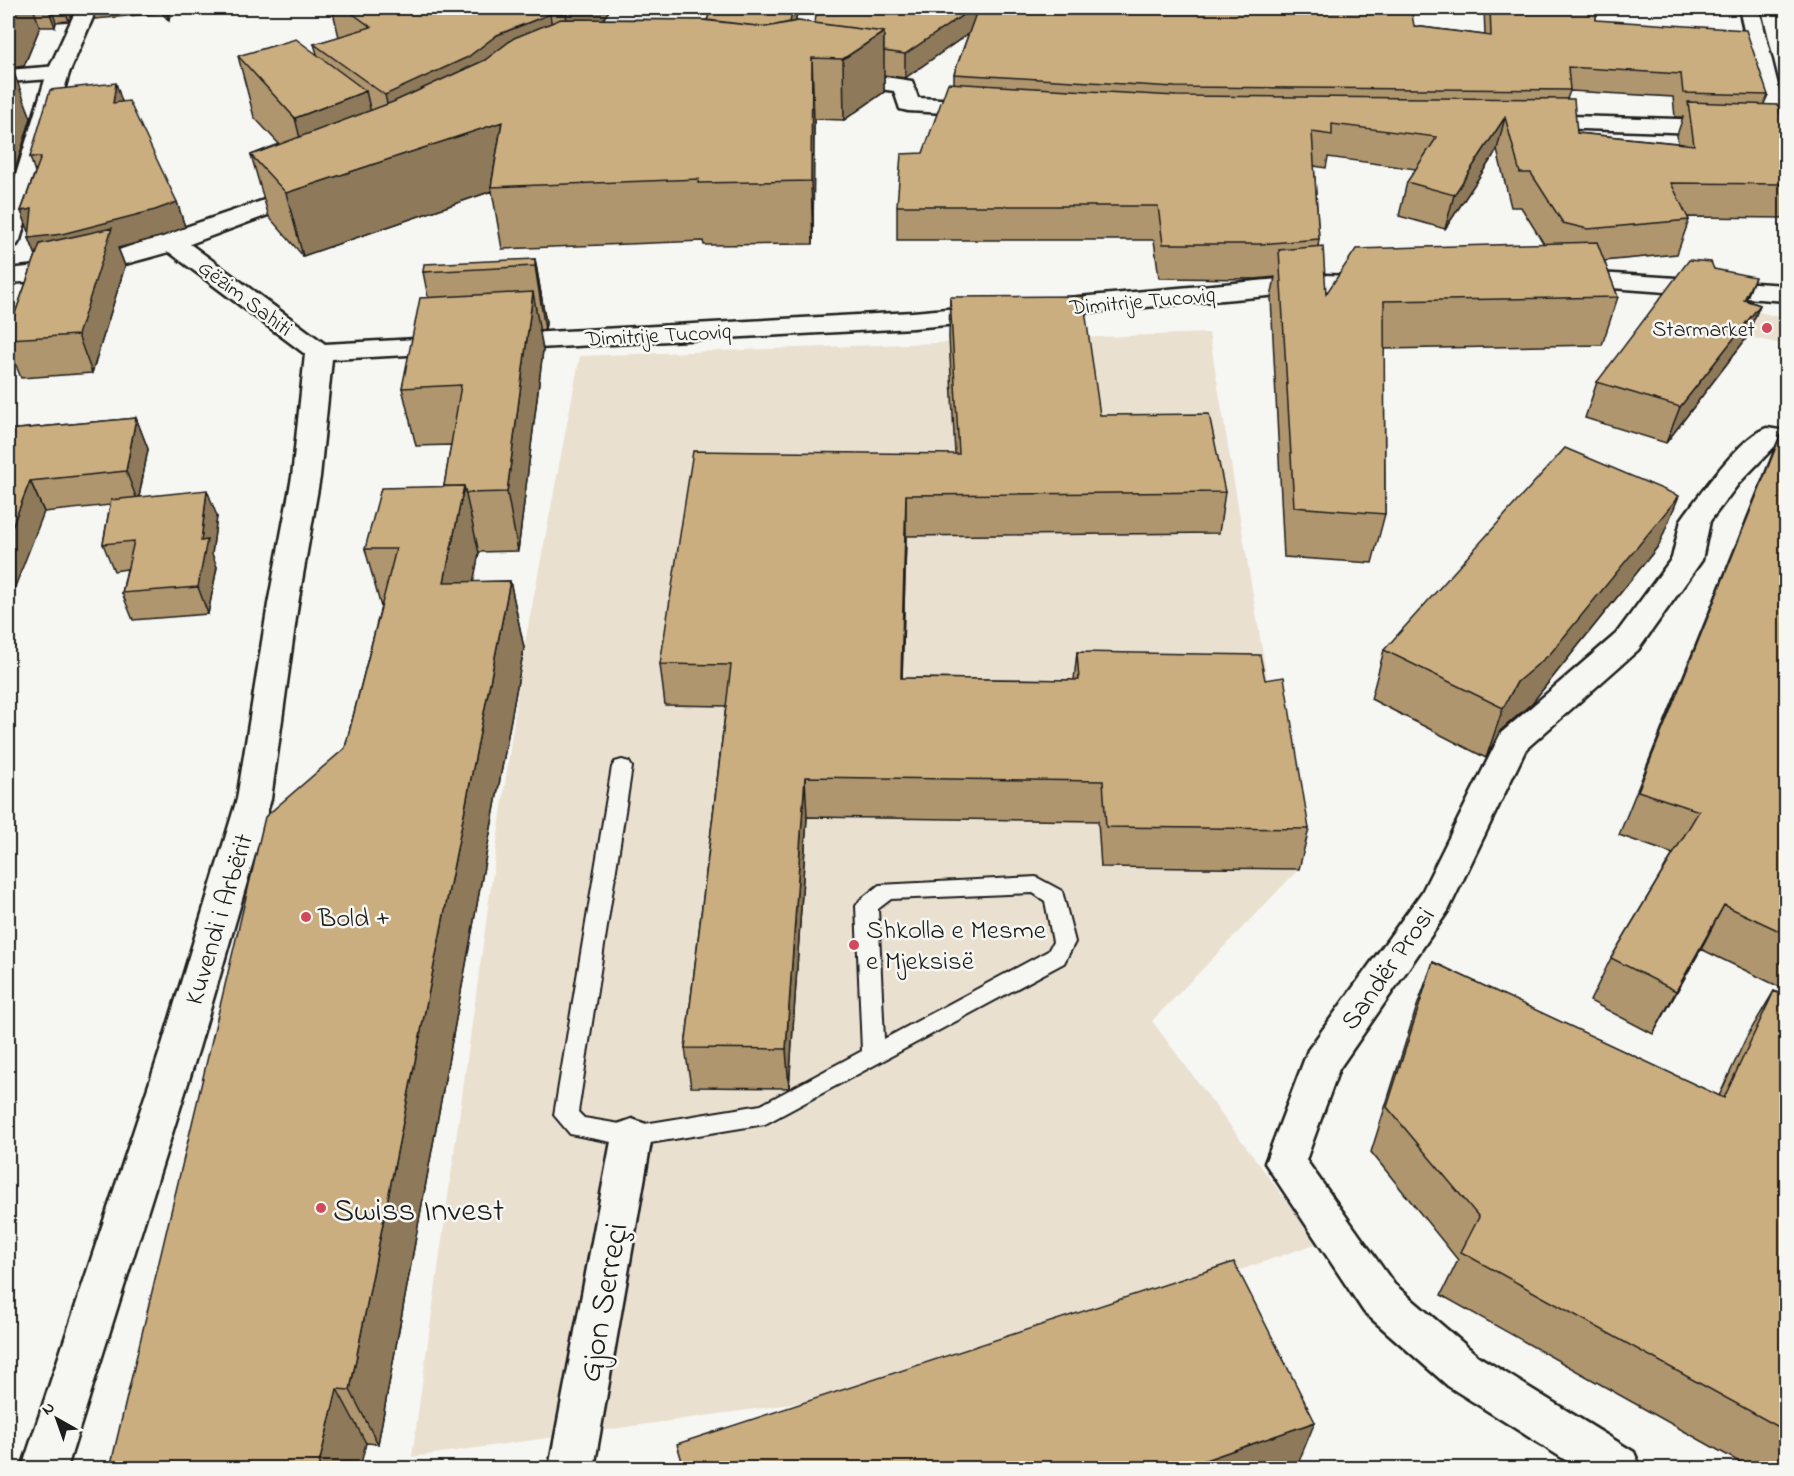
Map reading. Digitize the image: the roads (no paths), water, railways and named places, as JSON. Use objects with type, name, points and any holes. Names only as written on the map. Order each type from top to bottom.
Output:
[{"type":"street","points":[[8,240],[58,73],[87,8]]},
{"type":"street","points":[[808,8],[790,73],[904,86],[908,104],[1000,109]]},
{"type":"street","points":[[1749,8],[1782,128],[1786,163]]},
{"type":"street","points":[[8,76],[58,73]]},
{"type":"street","points":[[1511,122],[1782,128]]},
{"type":"street","name":"Gëzim Sahiti","points":[[8,276],[73,269],[173,243],[328,184]]},
{"type":"street","name":"Gëzim Sahiti","points":[[173,243],[318,352]]},
{"type":"street","points":[[1542,279],[1577,279],[1786,292]]},
{"type":"street","name":"Dimitrije Tucoviq","points":[[318,352],[913,320],[1323,283],[1404,282]]},
{"type":"street","name":"Kuvendi i Arbërit","points":[[44,1468],[180,1048],[254,799],[283,604],[306,477],[318,352]]},
{"type":"street","name":"Sandër Prosi","points":[[1618,1468],[1463,1371],[1379,1299],[1285,1163],[1322,1062],[1435,901],[1513,742],[1627,642],[1687,560],[1696,520],[1730,477],[1767,437],[1786,440]]},
{"type":"street","name":"Gjon Serreçi","points":[[571,1468],[632,1136]]},
{"type":"lane","points":[[622,767],[567,1115],[578,1127],[632,1136],[765,1114],[1056,957],[1064,942],[1055,897],[1036,885],[886,891],[867,906],[873,1055]]},
{"type":"place","name":"Starmarket","points":[[1767,328]]},
{"type":"place","name":"Bold +","points":[[306,917]]},
{"type":"place","name":"Shkolla e Mesme e Mjeksisë","points":[[854,945]]},
{"type":"place","name":"Swiss Invest","points":[[321,1208]]}]
